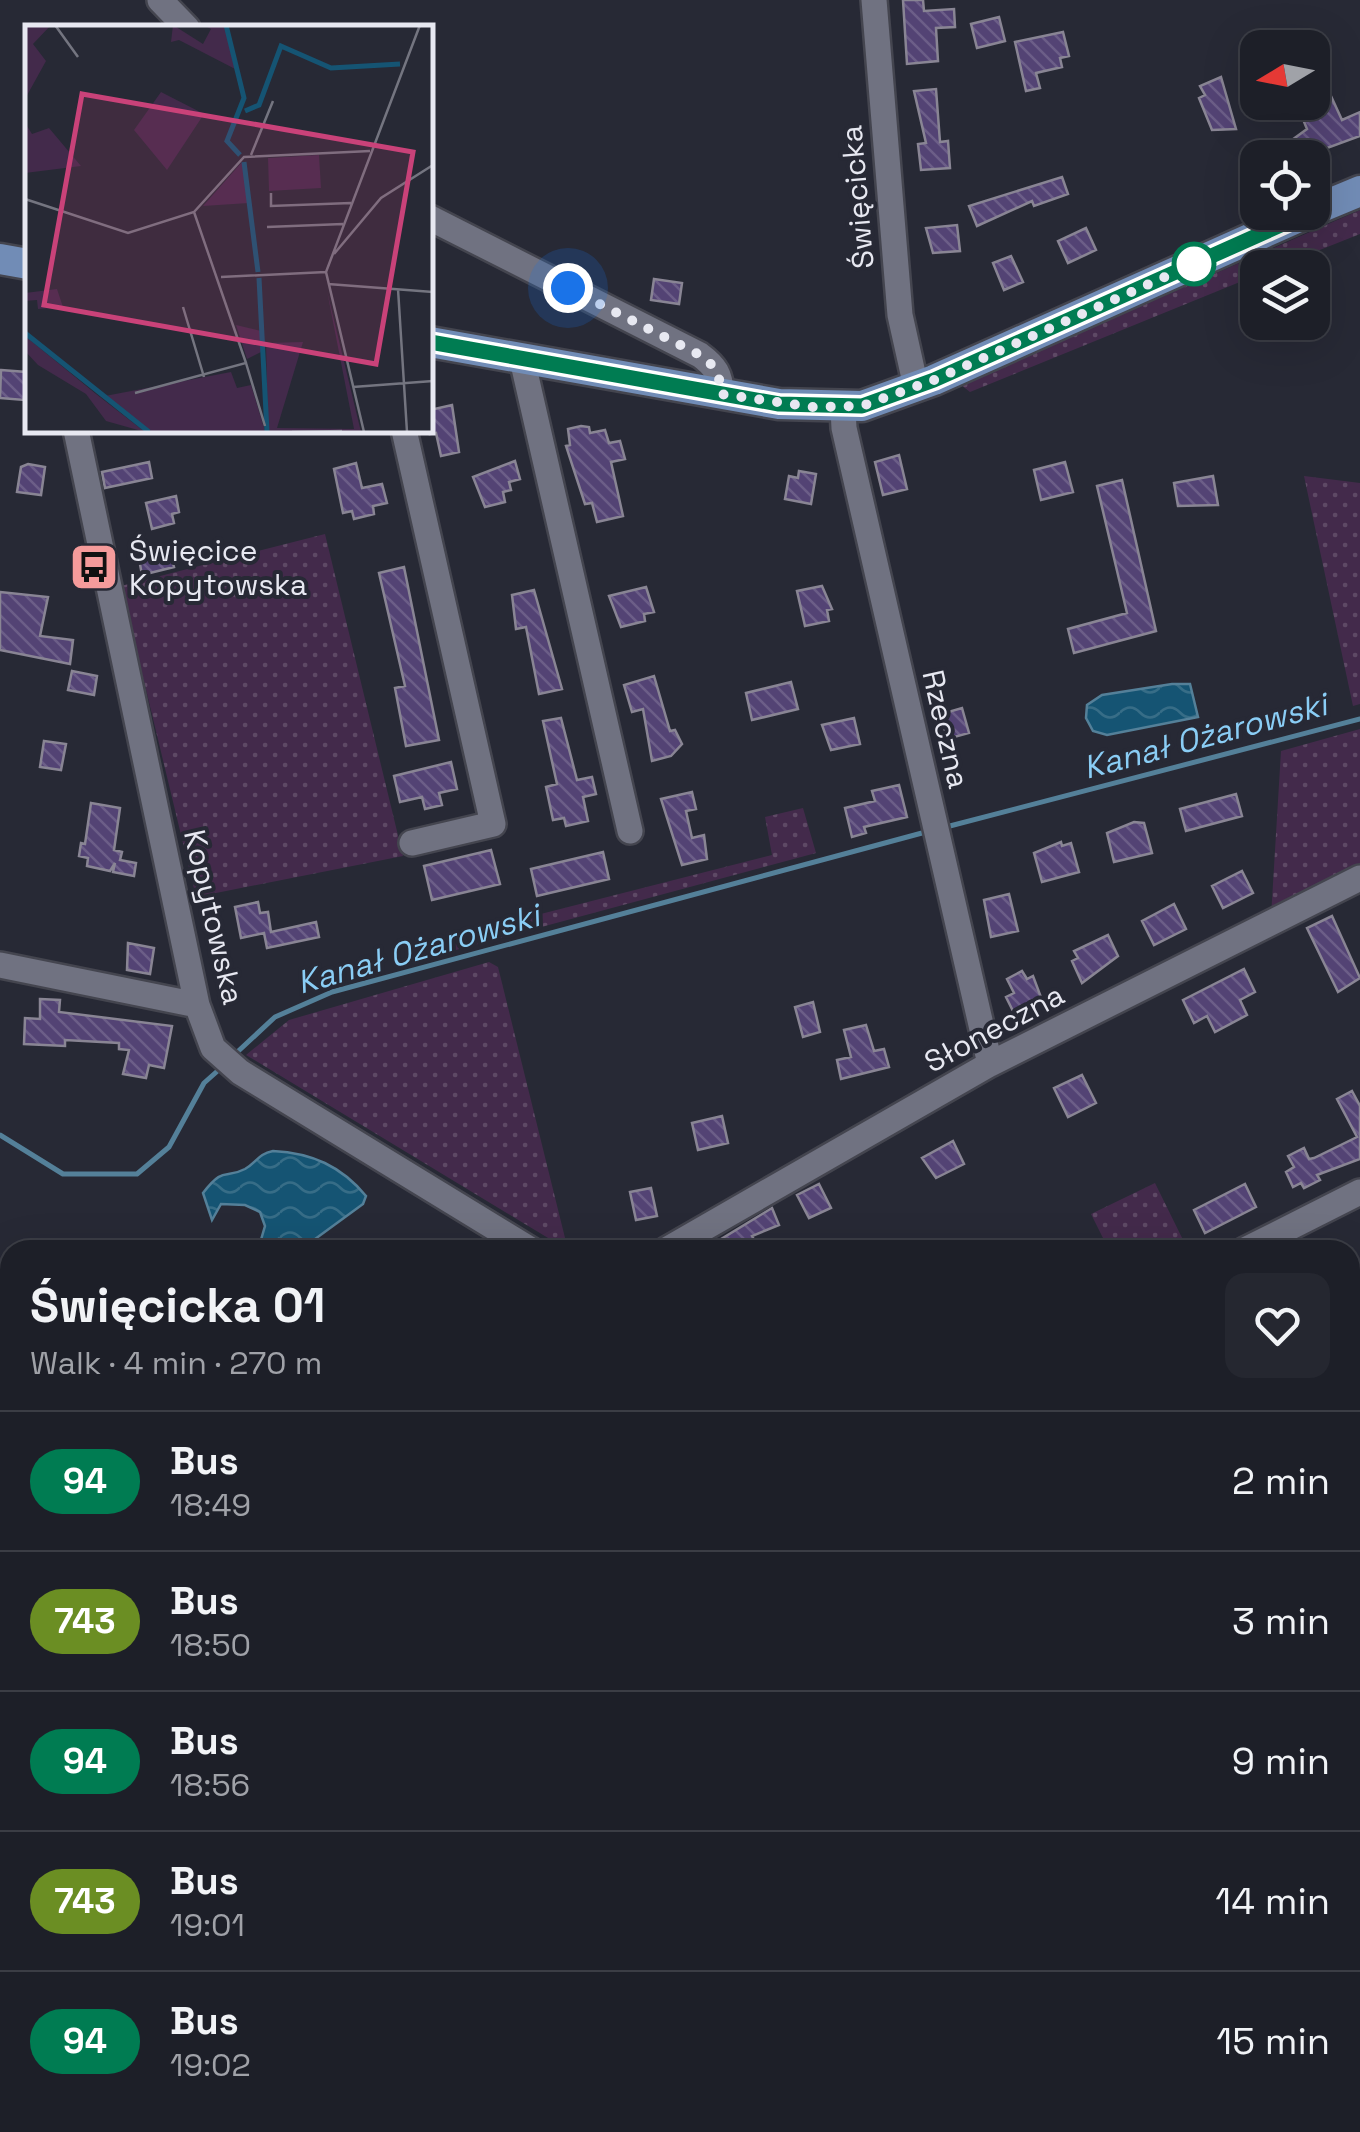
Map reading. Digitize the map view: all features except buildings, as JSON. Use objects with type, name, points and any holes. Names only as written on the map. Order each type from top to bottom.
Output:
[{"type":"main road","points":[[1330,203],[1360,190]]},
{"type":"main road","points":[[432,342],[720,394],[844,409],[916,387],[1270,230]]},
{"type":"main road","points":[[0,259],[25,263]]},
{"type":"street","points":[[160,0],[184,25]]},
{"type":"street","name":"Święcicka","points":[[874,0],[900,315],[916,387]]},
{"type":"street","points":[[432,219],[700,355],[714,366],[721,379],[720,394]]},
{"type":"street","points":[[522,359],[630,831]]},
{"type":"street","name":"Rzeczna","points":[[844,409],[844,428],[990,1064]]},
{"type":"street","name":"Kopytowska","points":[[76,432],[197,1005],[213,1048],[515,1240]]},
{"type":"street","points":[[404,432],[493,824],[412,842]]},
{"type":"street","name":"Słoneczna","points":[[683,1240],[990,1064],[1360,878]]},
{"type":"street","points":[[0,965],[197,1005]]},
{"type":"street","points":[[1265,1240],[1360,1192]]},
{"type":"shaded area","points":[[1360,210],[1360,234],[1320,250],[1269,250],[1314,230],[1330,230],[1330,223]]},
{"type":"shaded area","points":[[1240,263],[1240,282],[970,392],[961,385]]},
{"type":"shaded area","points":[[1304,476],[1360,483],[1360,704],[1353,706]]},
{"type":"shaded area","points":[[325,534],[403,856],[196,897],[121,586]]},
{"type":"shaded area","points":[[1360,729],[1360,870],[1271,917],[1281,751]]},
{"type":"shaded area","points":[[803,808],[816,853],[426,958],[424,952],[529,924],[529,917],[772,855],[765,817]]},
{"type":"shaded area","points":[[489,962],[498,967],[566,1240],[551,1240],[246,1055],[289,1020]]},
{"type":"shaded area","points":[[1155,1183],[1183,1240],[1104,1240],[1091,1214]]},
{"type":"water","points":[[1190,684],[1198,717],[1107,735],[1093,731],[1086,718],[1087,705],[1102,695]]},
{"type":"water","points":[[273,1151],[313,1158],[336,1169],[356,1186],[366,1196],[363,1204],[314,1240],[261,1240],[265,1226],[260,1212],[245,1205],[221,1204],[212,1220],[203,1193],[220,1176],[245,1169]]},
{"type":"waterway","name":"Kanał Ożarowski","points":[[946,827],[1360,719]]},
{"type":"waterway","name":"Kanał Ożarowski","points":[[233,1056],[275,1017],[332,992],[922,833]]},
{"type":"waterway","name":"Kanał Ożarowski","points":[[0,1135],[63,1174],[137,1174],[169,1147],[204,1083],[222,1067]]},
{"type":"bus line","name":"94","points":[[432,342],[779,404],[844,409],[885,399],[934,380],[1270,230]]},
{"type":"place","name":"Święcice Kopytowska","points":[[94,567]]},
{"type":"route","points":[[568,288],[700,355],[714,366],[721,379],[720,394],[844,409],[885,399],[934,380],[1194,264]]}]
